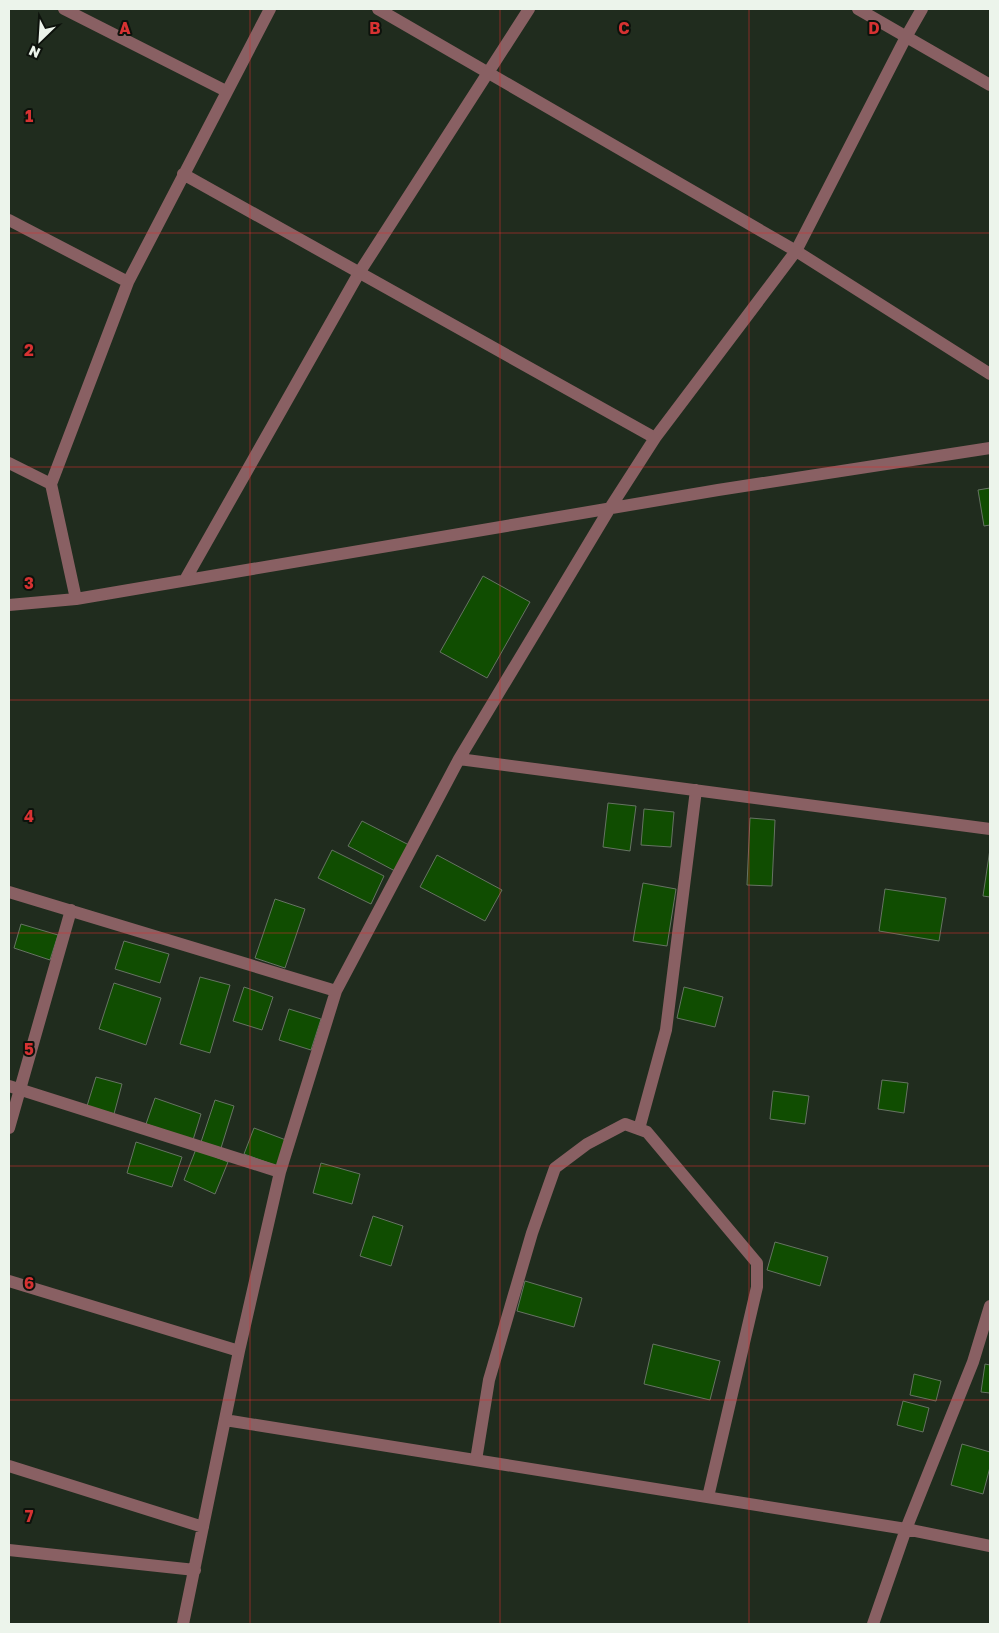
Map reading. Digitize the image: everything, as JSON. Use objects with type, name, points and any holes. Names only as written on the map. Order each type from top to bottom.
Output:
[{"type":"street","points":[[64,9],[226,92]]},
{"type":"street","points":[[76,599],[51,484],[128,282],[270,9]]},
{"type":"street","points":[[378,9],[796,250],[990,374]]},
{"type":"street","points":[[185,580],[359,273],[529,9]]},
{"type":"street","points":[[858,9],[990,85]]},
{"type":"street","points":[[183,1624],[239,1351],[280,1172],[336,991],[459,759],[610,508],[655,438],[796,250],[922,9]]},
{"type":"street","points":[[183,174],[655,438]]},
{"type":"street","points":[[9,220],[128,282]]},
{"type":"street","points":[[9,605],[76,599],[610,508],[990,448]]},
{"type":"street","points":[[9,463],[51,484]]},
{"type":"street","points":[[459,759],[990,829]]},
{"type":"street","points":[[638,1129],[666,1030],[696,790]]},
{"type":"street","points":[[9,892],[336,991]]},
{"type":"street","points":[[9,1128],[14,1088],[71,910]]},
{"type":"street","points":[[14,1088],[280,1172]]},
{"type":"street","points":[[476,1460],[489,1380],[532,1233],[555,1168],[587,1144],[625,1124],[646,1132],[756,1263],[757,1287],[708,1497]]},
{"type":"street","points":[[9,1281],[239,1351]]},
{"type":"street","points":[[873,1624],[906,1529],[973,1362],[990,1306]]},
{"type":"street","points":[[225,1420],[906,1529],[990,1546]]},
{"type":"street","points":[[9,1466],[203,1527]]},
{"type":"street","points":[[9,1550],[194,1570]]},
{"type":"building","points":[[990,488],[990,525],[984,526],[978,490]]},
{"type":"building","points":[[483,576],[530,602],[487,678],[440,652]]},
{"type":"building","points":[[608,803],[636,806],[630,851],[603,847]]},
{"type":"building","points":[[644,809],[674,812],[671,847],[641,845]]},
{"type":"building","points":[[750,818],[775,820],[772,886],[747,885]]},
{"type":"building","points":[[362,821],[409,845],[395,871],[348,846]]},
{"type":"building","points":[[990,849],[990,897],[983,896]]},
{"type":"building","points":[[332,850],[384,876],[371,904],[318,878]]},
{"type":"building","points":[[437,855],[502,890],[485,921],[420,887]]},
{"type":"building","points":[[643,883],[676,889],[667,946],[633,941]]},
{"type":"building","points":[[885,889],[946,898],[939,941],[879,931]]},
{"type":"building","points":[[275,899],[305,909],[285,968],[255,958]]},
{"type":"building","points":[[21,924],[58,935],[50,960],[14,948]]},
{"type":"building","points":[[124,941],[169,954],[160,983],[115,969]]},
{"type":"building","points":[[200,977],[230,985],[210,1053],[180,1044]]},
{"type":"building","points":[[114,983],[161,998],[146,1045],[99,1029]]},
{"type":"building","points":[[244,987],[273,997],[262,1030],[233,1021]]},
{"type":"building","points":[[684,987],[723,997],[715,1027],[677,1018]]},
{"type":"building","points":[[289,1009],[321,1019],[311,1050],[279,1040]]},
{"type":"building","points":[[96,1077],[122,1084],[114,1114],[87,1106]]},
{"type":"building","points":[[882,1080],[908,1083],[904,1113],[878,1109]]},
{"type":"building","points":[[773,1091],[809,1096],[805,1124],[770,1119]]},
{"type":"building","points":[[155,1098],[201,1114],[193,1140],[146,1124]]},
{"type":"building","points":[[215,1100],[234,1106],[221,1148],[201,1142]]},
{"type":"building","points":[[254,1128],[286,1140],[277,1166],[244,1154]]},
{"type":"building","points":[[136,1142],[182,1157],[172,1187],[127,1173]]},
{"type":"building","points":[[196,1149],[228,1162],[215,1194],[184,1180]]},
{"type":"building","points":[[321,1163],[360,1174],[352,1204],[313,1193]]},
{"type":"building","points":[[373,1216],[403,1226],[391,1266],[360,1256]]},
{"type":"building","points":[[775,1242],[828,1257],[820,1286],[767,1270]]},
{"type":"building","points":[[525,1281],[582,1298],[574,1327],[517,1311]]},
{"type":"building","points":[[653,1344],[720,1361],[710,1400],[644,1384]]},
{"type":"building","points":[[985,1364],[990,1365],[990,1393],[981,1392]]},
{"type":"building","points":[[914,1374],[941,1381],[936,1401],[910,1395]]},
{"type":"building","points":[[903,1401],[929,1408],[923,1432],[897,1425]]},
{"type":"building","points":[[962,1444],[990,1452],[990,1467],[983,1494],[951,1485]]}]
